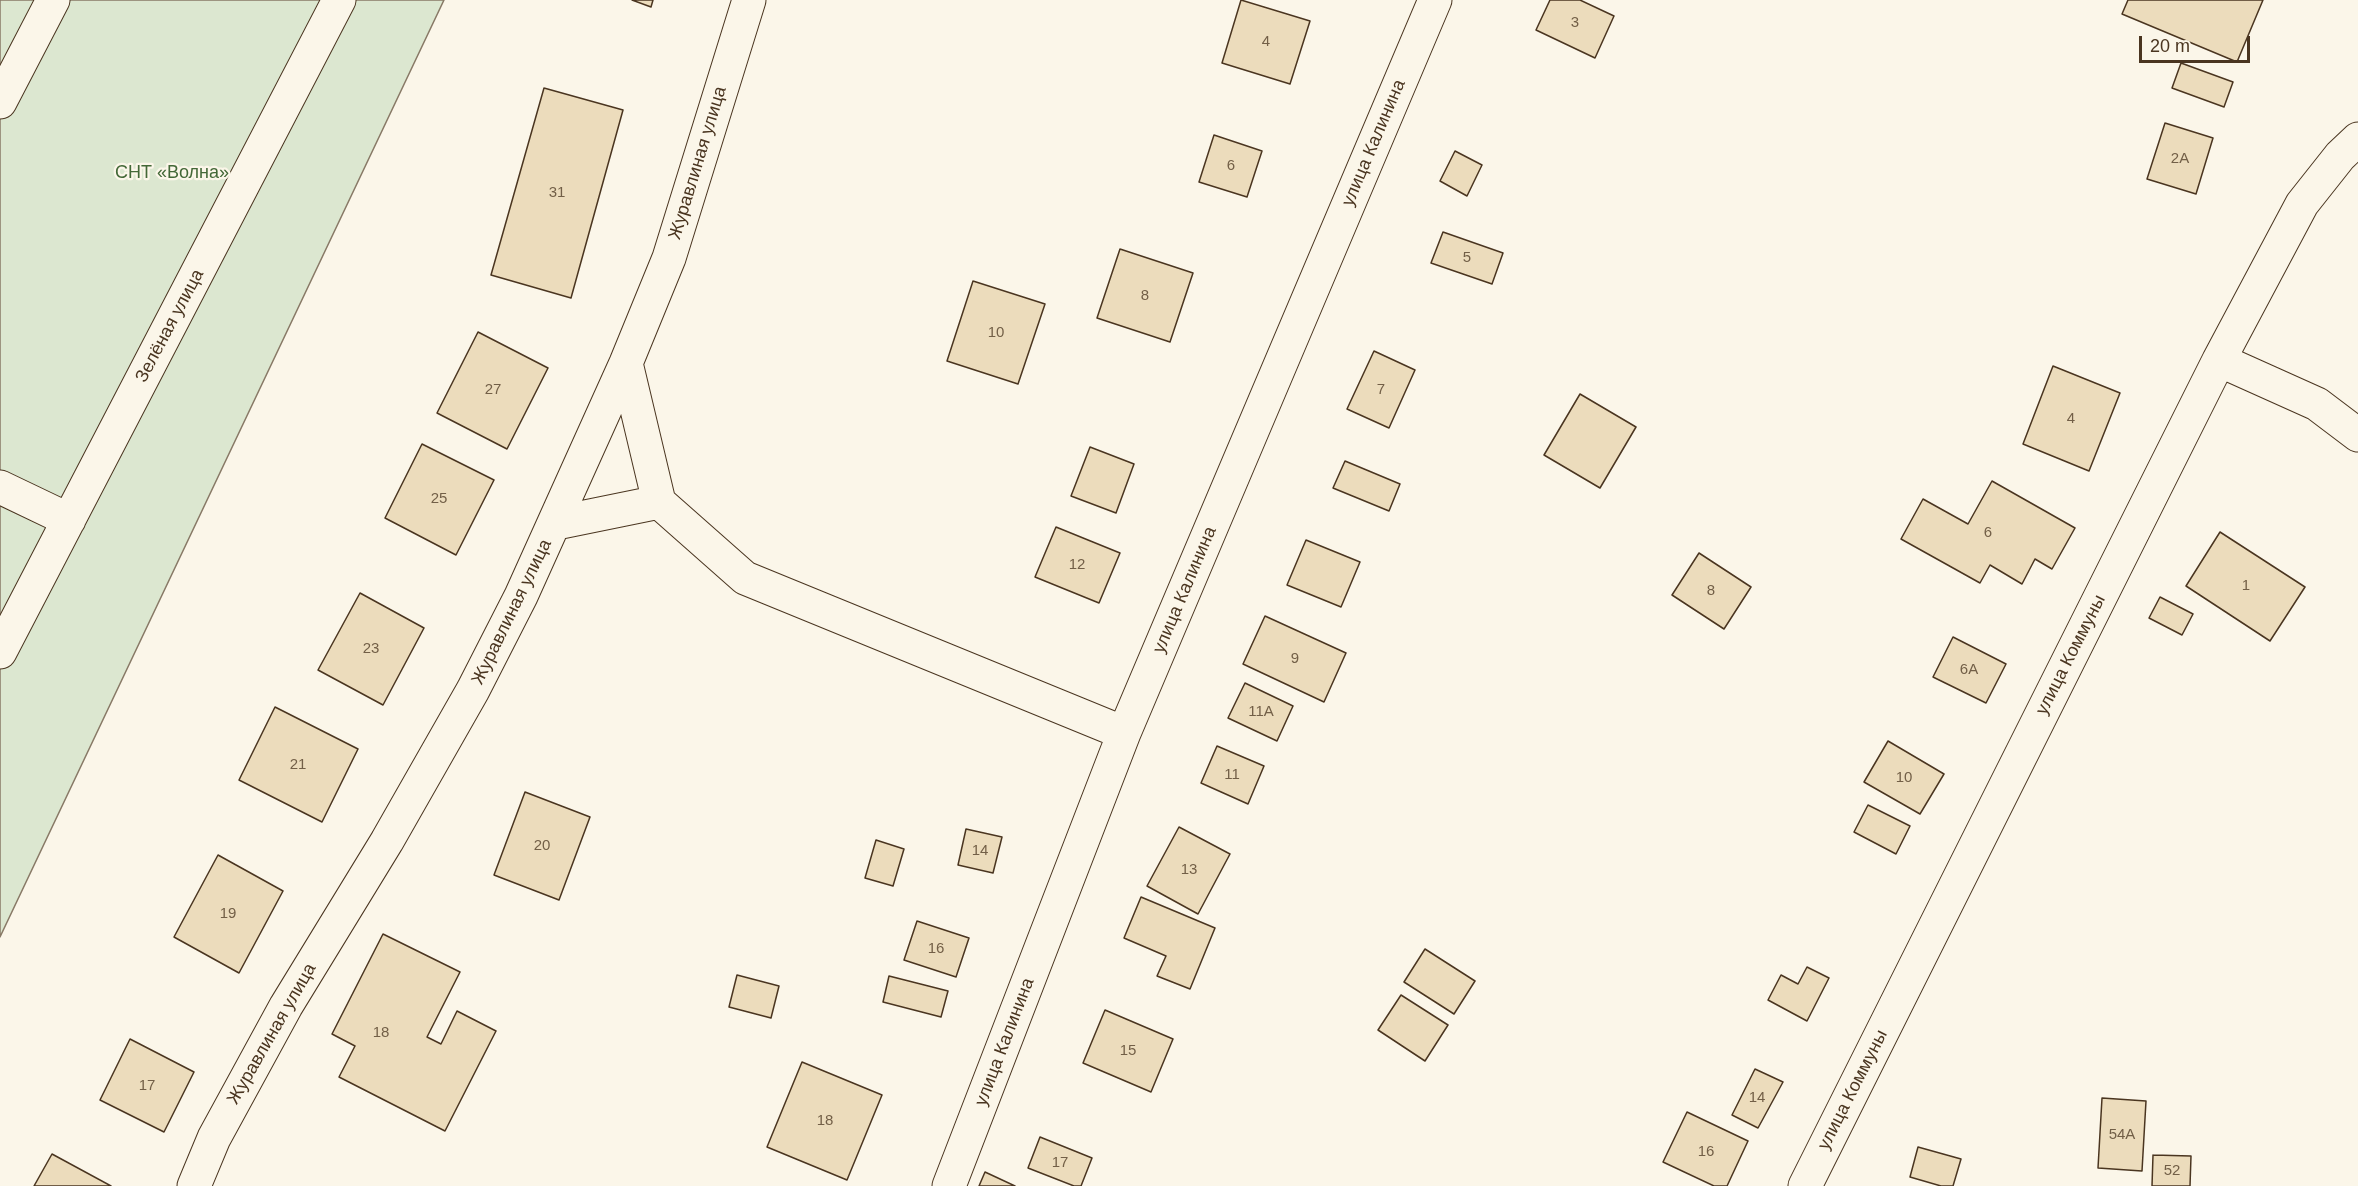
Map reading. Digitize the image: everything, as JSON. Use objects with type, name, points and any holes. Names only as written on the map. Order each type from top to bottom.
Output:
[{"type":"street","points":[[0,102],[52,0]]},
{"type":"street","name":"Зелёная улица","points":[[0,652],[339,0]]},
{"type":"street","name":"Журавлиная улица","points":[[194,1186],[214,1138],[286,1006],[387,840],[473,690],[556,523],[669,258],[749,0]]},
{"type":"street","name":"улица Калинина","points":[[949,1186],[1124,733],[1435,0]]},
{"type":"street","name":"улица Коммуны","points":[[1805,1186],[2219,360],[2302,204],[2340,156],[2358,139]]},
{"type":"street","points":[[2219,360],[2317,404],[2358,435]]},
{"type":"street","points":[[626,363],[659,502],[745,578],[1124,733]]},
{"type":"street","points":[[0,487],[69,520]]},
{"type":"street","points":[[556,523],[659,502]]},
{"type":"green space","name":"СНТ «Волна»","points":[[0,0],[444,0],[0,937]]},
{"type":"building","points":[[632,0],[653,0],[651,7]]},
{"type":"building","points":[[1241,0],[1310,21],[1290,84],[1222,63]]},
{"type":"building","points":[[1550,0],[1580,0],[1614,16],[1595,58],[1536,30]]},
{"type":"building","points":[[2128,0],[2263,0],[2237,62],[2122,14]]},
{"type":"building","points":[[2181,63],[2233,82],[2224,107],[2172,88]]},
{"type":"building","points":[[544,88],[623,110],[571,298],[491,275]]},
{"type":"building","points":[[2165,123],[2213,138],[2196,194],[2147,179]]},
{"type":"building","points":[[1214,135],[1262,151],[1247,197],[1199,182]]},
{"type":"building","points":[[1455,151],[1482,165],[1467,196],[1440,181]]},
{"type":"building","points":[[1443,232],[1503,253],[1492,284],[1431,263]]},
{"type":"building","points":[[1120,249],[1193,273],[1170,342],[1097,318]]},
{"type":"building","points":[[973,281],[1045,304],[1018,384],[947,361]]},
{"type":"building","points":[[478,332],[548,368],[507,449],[437,413]]},
{"type":"building","points":[[1374,351],[1415,370],[1389,428],[1347,409]]},
{"type":"building","points":[[2053,366],[2120,393],[2089,471],[2023,444]]},
{"type":"building","points":[[1580,394],[1636,427],[1600,488],[1544,455]]},
{"type":"building","points":[[422,444],[494,480],[456,555],[385,518]]},
{"type":"building","points":[[1090,447],[1134,464],[1116,513],[1071,496]]},
{"type":"building","points":[[1345,461],[1400,484],[1389,511],[1333,488]]},
{"type":"building","points":[[1992,481],[2075,528],[2052,569],[2035,559],[2022,584],[1990,565],[1980,583],[1901,539],[1923,499],[1968,524]]},
{"type":"building","points":[[1056,527],[1120,553],[1099,603],[1035,577]]},
{"type":"building","points":[[2220,532],[2305,587],[2270,641],[2186,586]]},
{"type":"building","points":[[1306,540],[1360,562],[1341,607],[1287,585]]},
{"type":"building","points":[[1699,553],[1751,587],[1724,629],[1672,595]]},
{"type":"building","points":[[360,593],[424,628],[383,705],[318,670]]},
{"type":"building","points":[[2160,597],[2193,614],[2182,635],[2149,618]]},
{"type":"building","points":[[1265,616],[1346,653],[1324,702],[1243,664]]},
{"type":"building","points":[[1953,637],[2006,664],[1986,703],[1933,677]]},
{"type":"building","points":[[1245,683],[1293,706],[1277,741],[1228,718]]},
{"type":"building","points":[[275,707],[358,749],[322,822],[239,780]]},
{"type":"building","points":[[1888,741],[1944,774],[1920,814],[1864,782]]},
{"type":"building","points":[[1217,746],[1264,766],[1248,804],[1201,783]]},
{"type":"building","points":[[525,792],[590,817],[559,900],[494,875]]},
{"type":"building","points":[[1868,805],[1910,826],[1896,854],[1854,832]]},
{"type":"building","points":[[1179,827],[1230,854],[1198,914],[1147,886]]},
{"type":"building","points":[[966,829],[1002,837],[993,873],[958,865]]},
{"type":"building","points":[[876,840],[904,849],[893,886],[865,878]]},
{"type":"building","points":[[218,855],[283,891],[239,973],[174,937]]},
{"type":"building","points":[[1141,897],[1215,928],[1190,989],[1157,976],[1166,956],[1124,938]]},
{"type":"building","points":[[917,921],[969,938],[956,977],[904,960]]},
{"type":"building","points":[[383,934],[460,972],[427,1037],[441,1044],[457,1011],[496,1031],[445,1131],[339,1077],[355,1046],[332,1034]]},
{"type":"building","points":[[1425,949],[1475,981],[1454,1014],[1404,982]]},
{"type":"building","points":[[1807,967],[1829,978],[1807,1021],[1768,1000],[1781,975],[1798,984]]},
{"type":"building","points":[[737,975],[779,986],[771,1018],[729,1007]]},
{"type":"building","points":[[889,976],[948,991],[941,1017],[883,1002]]},
{"type":"building","points":[[1401,995],[1448,1025],[1425,1061],[1378,1030]]},
{"type":"building","points":[[1105,1010],[1173,1039],[1151,1092],[1083,1063]]},
{"type":"building","points":[[130,1039],[194,1072],[164,1132],[100,1100]]},
{"type":"building","points":[[802,1062],[882,1095],[847,1180],[767,1147]]},
{"type":"building","points":[[1755,1069],[1783,1082],[1758,1128],[1732,1115]]},
{"type":"building","points":[[2102,1098],[2146,1101],[2142,1171],[2098,1168]]},
{"type":"building","points":[[1687,1112],[1748,1141],[1727,1186],[1714,1186],[1663,1162]]},
{"type":"building","points":[[1040,1137],[1092,1158],[1081,1186],[1074,1186],[1028,1168]]},
{"type":"building","points":[[1918,1147],[1961,1159],[1953,1186],[1941,1186],[1910,1177]]},
{"type":"building","points":[[52,1154],[111,1186],[34,1186]]},
{"type":"building","points":[[2153,1155],[2191,1156],[2190,1186],[2152,1186]]},
{"type":"building","points":[[985,1172],[1015,1186],[979,1186]]}]
